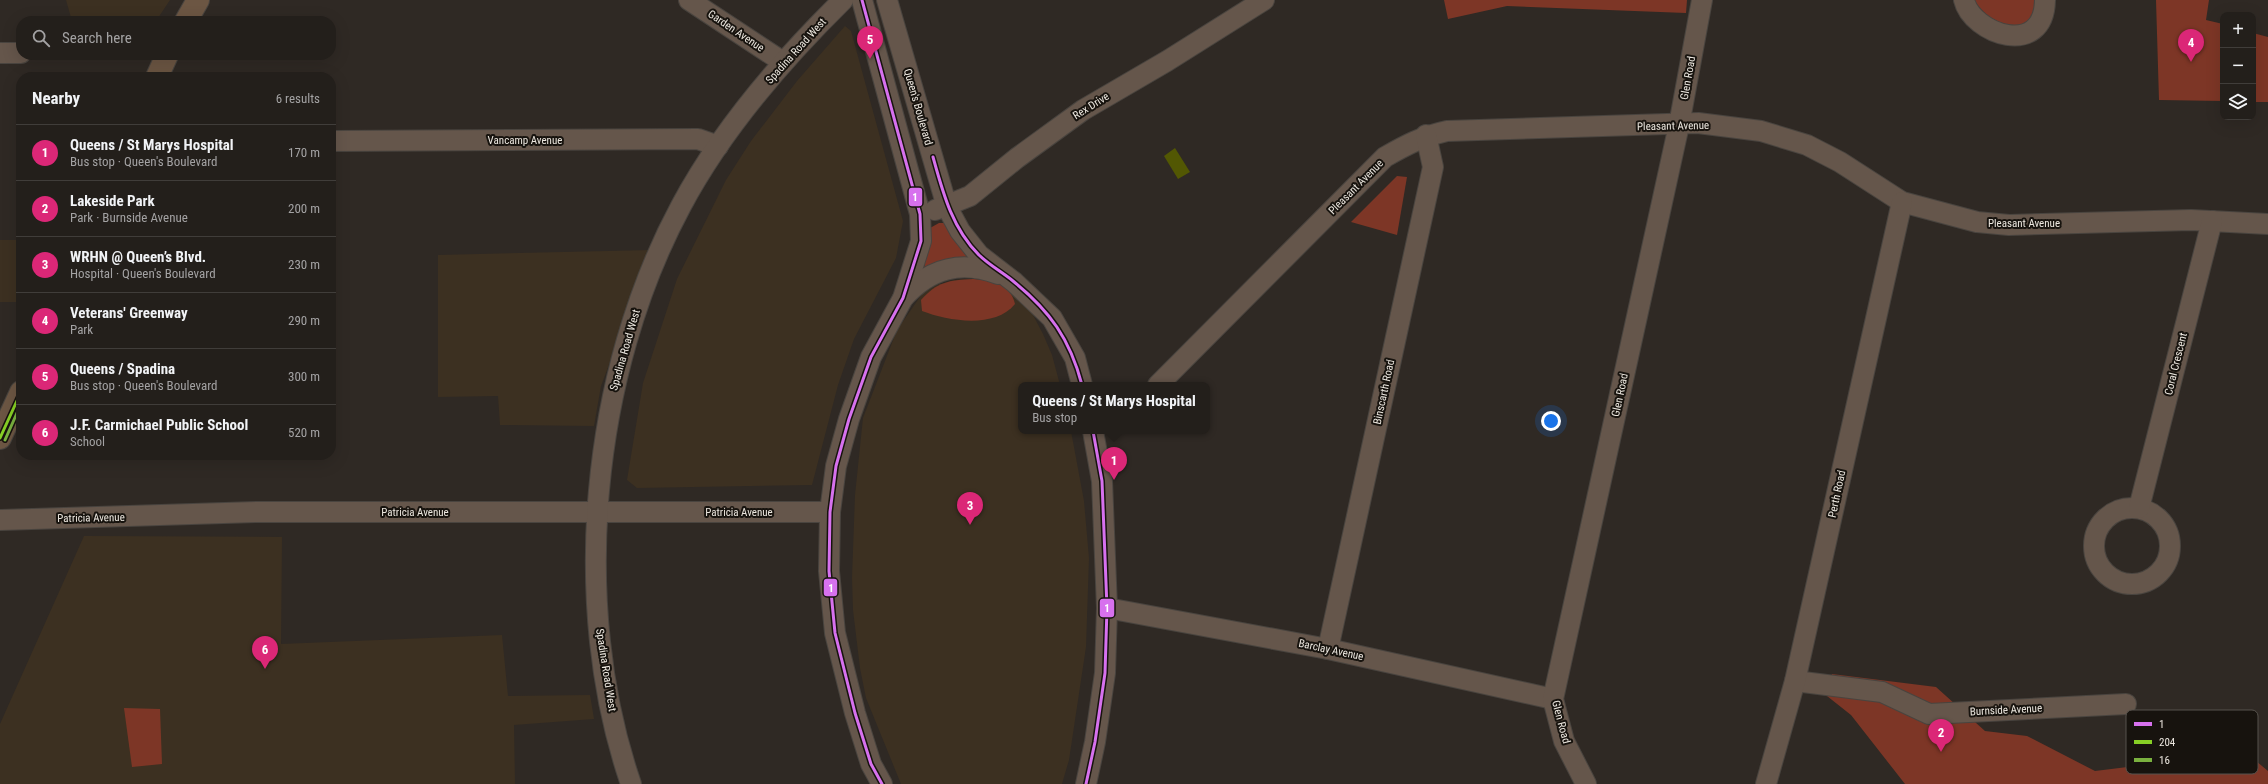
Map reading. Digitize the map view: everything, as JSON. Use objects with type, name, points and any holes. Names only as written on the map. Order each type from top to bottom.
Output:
[{"type":"main road","points":[[189,16],[198,0]]},
{"type":"main road","points":[[158,72],[164,60]]},
{"type":"main road","points":[[0,438],[16,403]]},
{"type":"street","name":"Garden Avenue","points":[[689,0],[782,62]]},
{"type":"street","name":"Spadina Road West","points":[[631,784],[618,745],[599,640],[594,572],[598,511],[607,430],[616,377],[629,330],[648,278],[680,206],[718,146],[782,62],[843,0]]},
{"type":"street","name":"Queen's Boulevard","points":[[862,0],[920,214],[921,241],[903,298],[871,357],[849,419],[836,466],[830,512],[829,571],[835,634],[855,713],[871,764],[882,784]]},
{"type":"street","name":"Queen's Boulevard","points":[[887,0],[947,207],[960,231],[979,255],[1014,282],[1052,318],[1075,358],[1081,382]]},
{"type":"street","name":"Rex Drive","points":[[920,214],[947,207],[970,196],[1016,158],[1083,110],[1167,62],[1264,0]]},
{"type":"street","name":"Glen Road","points":[[1586,784],[1564,741],[1553,700],[1679,125],[1702,0]]},
{"type":"street","points":[[1964,0],[1975,18],[1989,28],[2007,36],[2021,36],[2032,31],[2042,19],[2045,0]]},
{"type":"street","points":[[0,53],[16,53]]},
{"type":"street","name":"Pleasant Avenue","points":[[1161,382],[1385,158],[1409,142],[1426,135],[1447,130],[1679,125],[1698,123],[1761,131],[1807,145],[1840,162],[1902,202],[1977,222],[2010,225],[2212,221],[2268,224]]},
{"type":"street","name":"Binscarth Road","points":[[1328,648],[1433,167],[1426,135]]},
{"type":"street","name":"Vancamp Avenue","points":[[336,141],[698,139],[718,146]]},
{"type":"street","name":"Perth Road","points":[[1766,784],[1795,681],[1902,202]]},
{"type":"street","name":"Coral Crescent","points":[[2139,508],[2212,221]]},
{"type":"street","name":"Queen's Boulevard","points":[[903,298],[912,288],[932,274],[953,267],[974,267],[997,273],[1014,282]]},
{"type":"street","points":[[1086,784],[1095,742],[1105,672],[1107,608],[1102,481],[1094,434]]},
{"type":"street","name":"Patricia Avenue","points":[[0,520],[257,512],[830,512]]},
{"type":"street","name":"Barclay Avenue","points":[[1107,608],[1328,648],[1553,700]]},
{"type":"street","name":"Burnside Avenue","points":[[1795,681],[1882,692],[1929,714],[2126,704]]},
{"type":"shaded area","points":[[66,0],[170,0],[159,16],[71,16]]},
{"type":"shaded area","points":[[1444,0],[1687,0],[1686,13],[1507,6],[1448,19]]},
{"type":"shaded area","points":[[1974,0],[2037,0],[2035,15],[2020,28],[1999,22],[1988,16]]},
{"type":"shaded area","points":[[2156,0],[2209,0],[2206,20],[2220,23],[2220,101],[2159,100]]},
{"type":"shaded area","points":[[845,26],[851,31],[903,221],[896,258],[854,339],[838,385],[812,485],[637,488],[627,480],[643,383],[677,279],[726,180],[751,141],[797,81]]},
{"type":"shaded area","points":[[2256,34],[2268,37],[2268,102],[2256,102]]},
{"type":"shaded area","points":[[1175,148],[1190,172],[1178,179],[1164,156]]},
{"type":"shaded area","points":[[1397,176],[1407,177],[1397,235],[1351,222]]},
{"type":"shaded area","points":[[939,223],[944,223],[978,257],[924,269],[930,228]]},
{"type":"shaded area","points":[[0,240],[16,240],[16,302],[0,302]]},
{"type":"shaded area","points":[[652,250],[601,386],[594,426],[500,425],[498,396],[438,397],[438,255]]},
{"type":"shaded area","points":[[973,279],[1004,286],[1019,299],[1033,315],[1052,355],[1059,382],[1018,382],[1018,434],[1072,434],[1084,501],[1089,558],[1086,647],[1069,760],[1062,784],[901,784],[866,698],[860,668],[853,610],[852,578],[855,495],[863,418],[897,330],[922,294],[937,285],[954,280]]},
{"type":"shaded area","points":[[973,279],[987,280],[1005,287],[1013,297],[1015,304],[1006,312],[996,317],[971,321],[945,318],[922,311],[921,300],[932,289],[950,281]]},
{"type":"shaded area","points":[[84,536],[282,537],[281,644],[502,635],[508,696],[590,695],[594,719],[514,725],[515,784],[0,784],[0,724]]},
{"type":"shaded area","points":[[1832,674],[1936,687],[1985,731],[2027,736],[2095,771],[2126,767],[2126,774],[2258,774],[2258,763],[2268,771],[2268,784],[1905,784],[1851,715],[1827,696]]},
{"type":"shaded area","points":[[124,708],[160,709],[162,764],[132,767]]},
{"type":"transit line","name":"1","points":[[862,0],[920,214],[921,241],[903,298],[871,357],[849,419],[836,466],[830,512],[829,571],[835,633],[855,713],[871,764],[882,784]]},
{"type":"transit line","name":"1","points":[[933,157],[945,197],[955,222],[962,233],[979,255],[1026,292],[1048,315],[1065,340],[1081,382]]},
{"type":"transit line","name":"204","points":[[0,438],[16,403]]},
{"type":"transit line","name":"16","points":[[5,440],[16,415]]},
{"type":"transit line","name":"1","points":[[1086,784],[1095,742],[1105,673],[1107,608],[1102,481],[1094,434]]},
{"type":"place","name":"Queens / Spadina","points":[[870,59]]},
{"type":"place","name":"Veterans' Greenway","points":[[2191,62]]},
{"type":"place","name":"Queens / St Marys Hospital","points":[[1114,480]]},
{"type":"place","name":"WRHN @ Queen’s Blvd.","points":[[970,525]]},
{"type":"place","name":"J.F. Carmichael Public School","points":[[265,669]]},
{"type":"place","name":"Lakeside Park","points":[[1941,752]]}]
